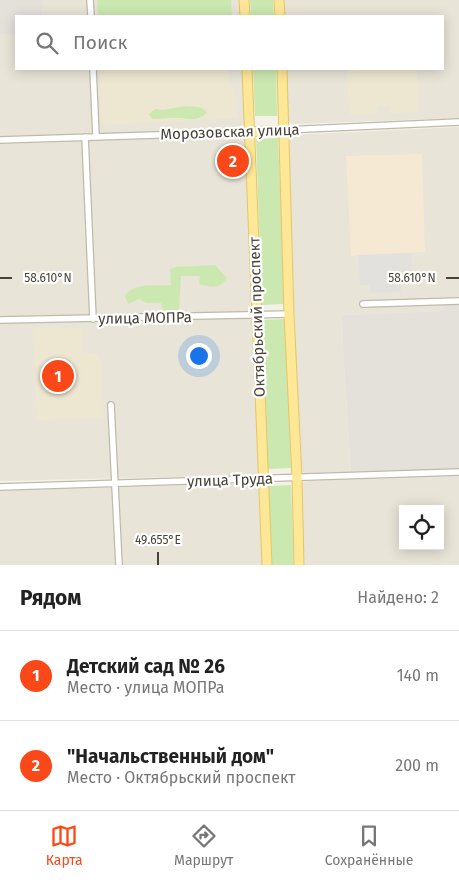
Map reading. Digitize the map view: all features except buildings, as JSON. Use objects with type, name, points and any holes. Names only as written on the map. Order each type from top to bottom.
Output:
[{"type":"main road","points":[[244,0],[245,15]]},
{"type":"main road","points":[[279,0],[280,15]]},
{"type":"main road","name":"Октябрьский проспект","points":[[247,70],[267,565]]},
{"type":"main road","points":[[282,70],[299,565]]},
{"type":"main road","name":"Морозовская улица","points":[[250,132],[284,130]]},
{"type":"street","points":[[90,0],[91,15]]},
{"type":"street","points":[[94,70],[96,137]]},
{"type":"street","name":"Морозовская улица","points":[[284,130],[459,122]]},
{"type":"street","name":"Морозовская улица","points":[[0,140],[250,132]]},
{"type":"street","points":[[85,137],[93,319]]},
{"type":"street","points":[[363,304],[459,301]]},
{"type":"street","name":"улица МОПРа","points":[[0,320],[289,314]]},
{"type":"street","points":[[111,405],[119,565]]},
{"type":"street","name":"улица Труда","points":[[0,487],[459,472]]},
{"type":"shaded area","points":[[0,0],[43,0],[42,15],[15,15],[15,34],[0,34]]},
{"type":"shaded area","points":[[43,0],[239,0],[241,15],[42,15]]},
{"type":"shaded area","points":[[282,0],[459,0],[459,118],[290,123],[287,118],[285,70],[444,70],[444,15],[282,15]]},
{"type":"shaded area","points":[[0,34],[15,34],[15,70],[244,70],[246,123],[237,129],[0,138]]},
{"type":"shaded area","points":[[100,70],[229,70],[229,84],[235,89],[237,118],[101,125]]},
{"type":"shaded area","points":[[347,70],[417,70],[419,112],[389,113],[389,106],[377,106],[377,114],[349,114]]},
{"type":"shaded area","points":[[459,127],[459,298],[445,298],[443,311],[342,315],[351,473],[303,473],[300,470],[288,140],[293,135]]},
{"type":"shaded area","points":[[245,137],[260,473],[256,475],[0,481],[0,144]]},
{"type":"shaded area","points":[[422,154],[425,252],[351,256],[346,156]]},
{"type":"shaded area","points":[[411,253],[412,271],[400,272],[401,292],[371,293],[370,285],[360,285],[358,255]]},
{"type":"shaded area","points":[[456,303],[459,305],[459,469],[351,473],[342,315],[443,311],[444,304]]},
{"type":"shaded area","points":[[33,328],[82,328],[83,353],[96,354],[101,361],[103,418],[37,420]]},
{"type":"shaded area","points":[[459,476],[459,565],[303,565],[301,486],[304,482]]},
{"type":"shaded area","points":[[259,483],[261,485],[264,565],[0,565],[0,491]]},
{"type":"green space","points":[[97,0],[231,0],[232,15],[98,15]]},
{"type":"green space","points":[[250,0],[273,0],[274,15],[251,15]]},
{"type":"green space","points":[[253,70],[276,70],[277,116],[255,116]]},
{"type":"green space","points":[[186,106],[200,108],[207,113],[201,117],[191,119],[152,119],[149,114],[155,109],[163,110]]},
{"type":"green space","points":[[278,138],[285,304],[262,305],[256,139]]},
{"type":"green space","points":[[215,265],[227,278],[218,286],[211,287],[199,284],[200,276],[181,276],[179,313],[163,312],[161,303],[146,303],[139,299],[128,304],[125,296],[134,289],[146,286],[171,285],[170,269]]},
{"type":"green space","points":[[286,319],[291,468],[268,469],[262,320]]},
{"type":"green space","points":[[291,485],[294,565],[272,565],[269,486]]},
{"type":"place","name":"\"Начальственный дом\"","points":[[233,161]]},
{"type":"place","name":"Детский сад № 26","points":[[58,376]]}]
